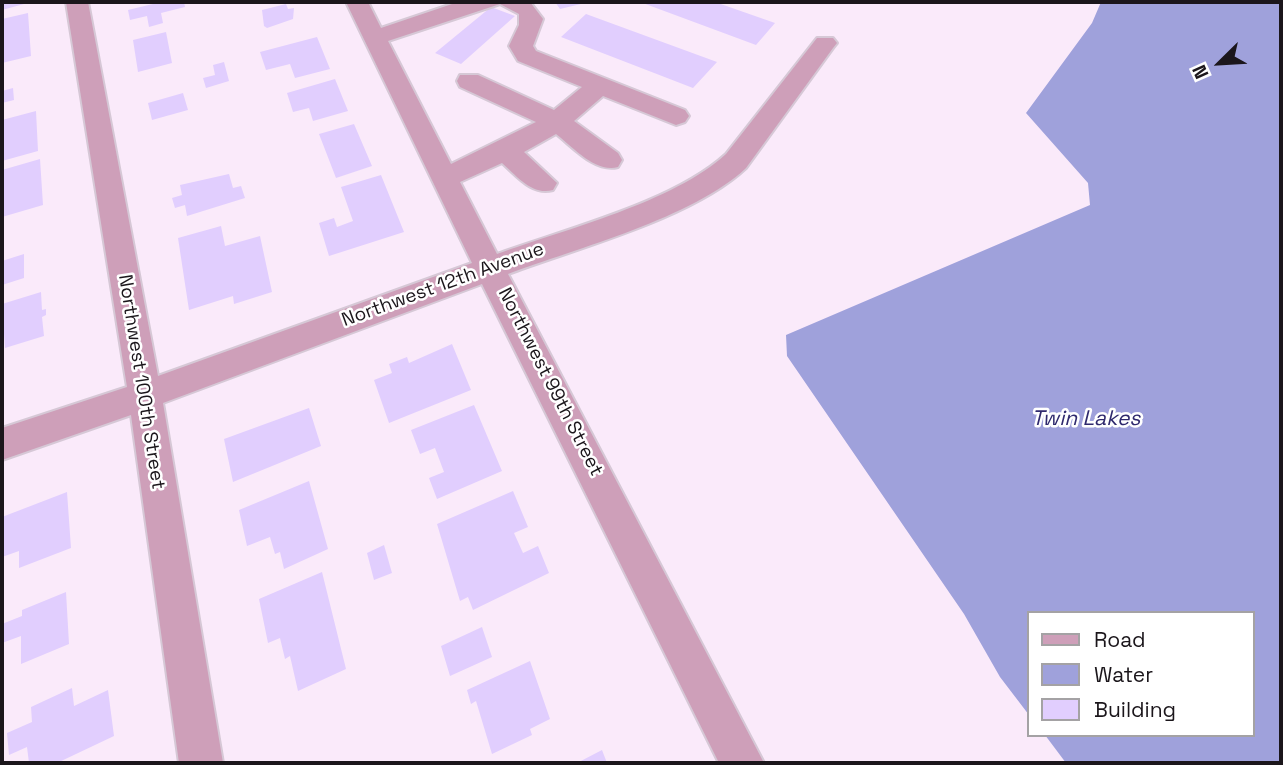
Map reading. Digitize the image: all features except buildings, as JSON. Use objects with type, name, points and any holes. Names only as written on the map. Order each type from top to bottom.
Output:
[{"type":"street","name":"Northwest 100th Street","points":[[77,2],[145,396],[201,763]]},
{"type":"street","name":"Northwest 99th Street","points":[[357,2],[443,178],[491,267],[742,763]]},
{"type":"street","points":[[374,38],[460,8],[490,2]]},
{"type":"street","points":[[510,2],[520,4],[531,13],[533,24],[521,46],[527,56],[676,116]]},
{"type":"street","name":"Northwest 12th Avenue","points":[[2,444],[145,396],[676,201],[721,176],[736,161],[825,43]]},
{"type":"street","points":[[469,81],[557,122],[608,160]]},
{"type":"street","points":[[443,178],[505,151],[557,122],[599,86]]},
{"type":"street","points":[[505,151],[543,183]]},
{"type":"water","name":"Twin Lakes","points":[[1101,2],[1281,2],[1281,763],[1066,763],[1046,737],[1255,737],[1255,611],[1028,611],[1028,714],[1000,677],[964,614],[787,356],[786,335],[1090,205],[1088,183],[1026,113],[1092,23]]}]
